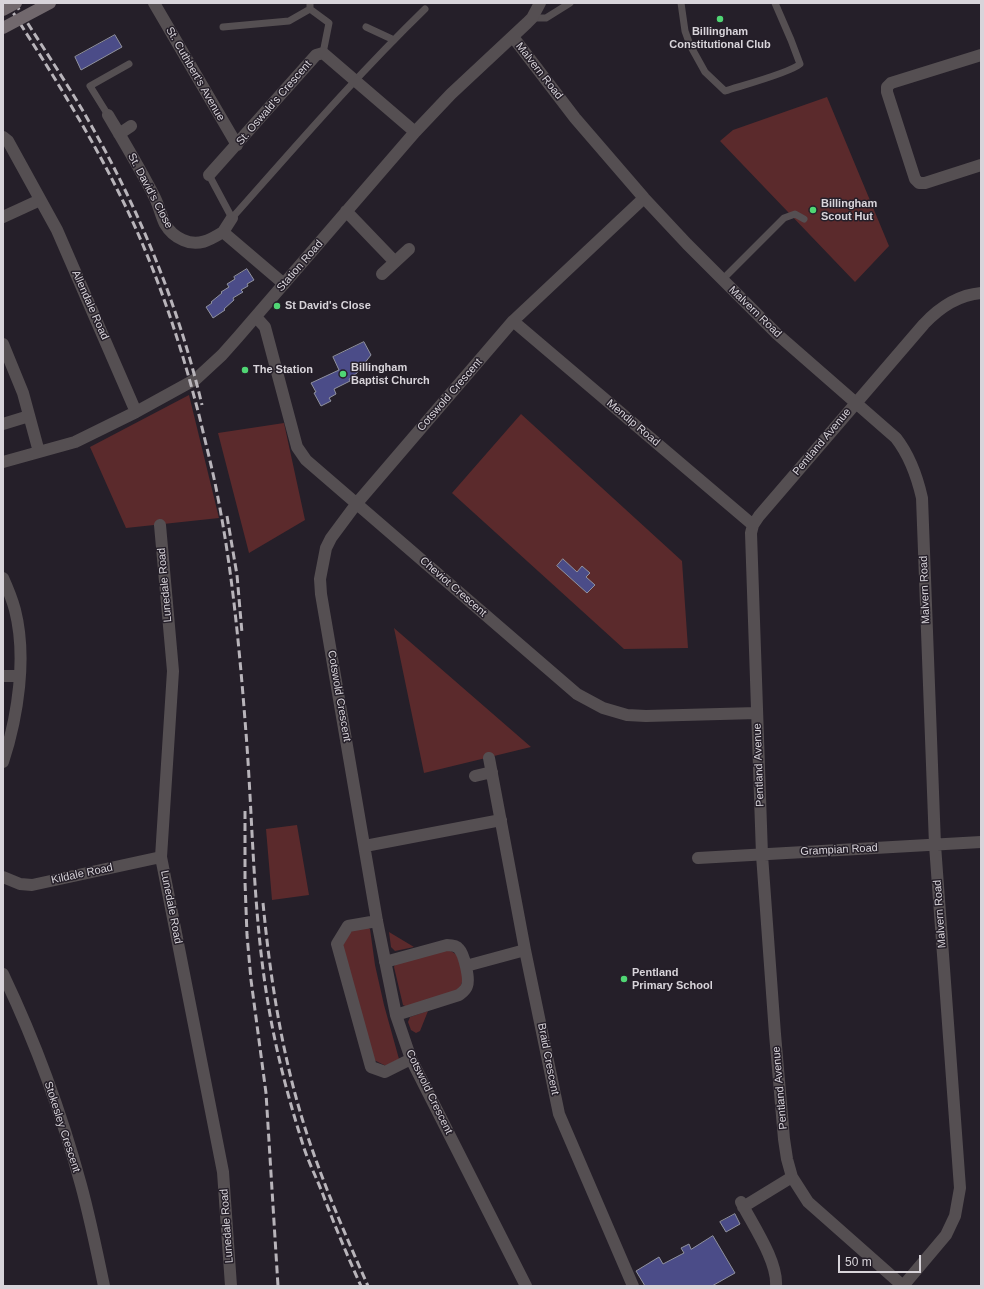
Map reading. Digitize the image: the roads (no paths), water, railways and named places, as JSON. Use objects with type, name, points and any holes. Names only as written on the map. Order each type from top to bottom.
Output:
[{"type":"street","points":[[3,10],[16,3]]},
{"type":"street","points":[[3,28],[50,3]]},
{"type":"street","name":"St. Cuthbert's Avenue","points":[[154,3],[237,145]]},
{"type":"street","name":"Station Road","points":[[3,462],[75,442],[136,412],[196,378],[222,355],[256,317],[415,132],[451,94],[532,18],[540,3]]},
{"type":"street","name":"Malvern Road","points":[[513,37],[575,118],[644,198],[722,280],[777,334],[896,438],[904,449],[913,467],[922,498],[935,845],[960,1188],[955,1216],[946,1235],[903,1286]]},
{"type":"street","name":"St. Oswald's Crescent","points":[[210,175],[316,55],[323,53],[415,132]]},
{"type":"street","points":[[981,55],[891,83],[887,87],[887,92],[914,179],[919,183],[925,183],[981,165]]},
{"type":"street","name":"St. David's Close","points":[[108,116],[155,198],[165,224],[176,236],[183,241],[202,243],[222,232]]},
{"type":"street","points":[[119,134],[131,126]]},
{"type":"street","name":"Allendale Road","points":[[3,137],[8,141],[57,230],[136,412]]},
{"type":"street","name":"Cotswold Crescent","points":[[526,1286],[411,1059],[396,1015],[377,921],[321,594],[320,579],[324,556],[331,538],[357,502],[513,321],[644,198]]},
{"type":"street","points":[[3,217],[40,200]]},
{"type":"street","points":[[346,211],[394,262]]},
{"type":"street","points":[[232,218],[222,232],[284,284]]},
{"type":"street","points":[[382,274],[409,248]]},
{"type":"street","name":"Pentland Avenue","points":[[903,1286],[808,1202],[792,1177],[787,1159],[784,1139],[762,855],[752,533],[753,525],[933,315],[943,307],[960,299],[981,293]]},
{"type":"street","name":"Cheviot Crescent","points":[[256,317],[265,327],[297,447],[306,460],[357,502],[497,626],[577,694],[603,708],[627,715],[646,716],[757,713]]},
{"type":"street","name":"Mendip Road","points":[[513,321],[753,525]]},
{"type":"street","points":[[3,344],[23,393],[39,452]]},
{"type":"street","points":[[3,424],[29,416]]},
{"type":"street","name":"Lunedale Road","points":[[160,525],[173,671],[162,857],[223,1172],[231,1286]]},
{"type":"street","points":[[3,578],[11,595],[18,626],[20,650],[16,715],[3,762]]},
{"type":"street","points":[[3,676],[19,676]]},
{"type":"street","name":"Braid Crescent","points":[[490,758],[559,1114],[633,1286]]},
{"type":"street","points":[[475,776],[492,772]]},
{"type":"street","points":[[365,846],[501,820]]},
{"type":"street","name":"Grampian Road","points":[[698,858],[981,842]]},
{"type":"street","name":"Kildale Road","points":[[3,877],[20,884],[32,885],[162,857]]},
{"type":"street","points":[[377,921],[348,926],[337,944],[371,1067],[385,1072],[411,1059]]},
{"type":"street","points":[[385,962],[447,945],[452,945],[459,949],[462,953],[466,966],[468,982],[464,991],[459,995],[396,1015]]},
{"type":"street","points":[[466,966],[526,950]]},
{"type":"street","name":"Stokesley Crescent","points":[[3,974],[14,997],[52,1093],[81,1184],[102,1286]]},
{"type":"street","points":[[776,1286],[775,1274],[771,1261],[742,1204],[792,1177]]},
{"type":"lane","points":[[532,18],[546,18],[570,3]]},
{"type":"lane","points":[[681,3],[685,31],[690,44],[705,72],[725,91],[797,67],[800,64],[800,60],[792,40],[775,3]]},
{"type":"lane","points":[[223,27],[289,21],[310,6],[329,23],[323,53]]},
{"type":"lane","points":[[210,175],[232,218],[355,81],[425,9]]},
{"type":"lane","points":[[366,27],[394,40]]},
{"type":"lane","name":"St. David's Close","points":[[108,116],[90,86],[129,64]]},
{"type":"lane","points":[[722,280],[784,218],[795,214],[804,219]]},
{"type":"railway","points":[[7,3],[51,72],[105,165],[117,189],[143,245],[154,273],[184,360],[200,419],[216,488],[232,586],[246,733],[259,936],[271,1021],[283,1076],[304,1148],[361,1286]]},
{"type":"railway","points":[[15,3],[80,106],[119,177],[167,289],[192,366],[202,405]]},
{"type":"railway","points":[[227,516],[237,575],[242,633]]},
{"type":"railway","points":[[245,811],[247,935],[251,980],[266,1093],[278,1286]]},
{"type":"railway","points":[[263,903],[270,965],[280,1027],[286,1058],[302,1119],[338,1218],[368,1286]]},
{"type":"place","name":"Billingham Constitutional Club","points":[[720,19]]},
{"type":"place","name":"Billingham Scout Hut","points":[[813,210]]},
{"type":"place","name":"St David's Close","points":[[277,306]]},
{"type":"place","name":"The Station","points":[[245,370]]},
{"type":"place","name":"Billingham Baptist Church","points":[[343,374]]},
{"type":"place","name":"Pentland Primary School","points":[[624,979]]}]
